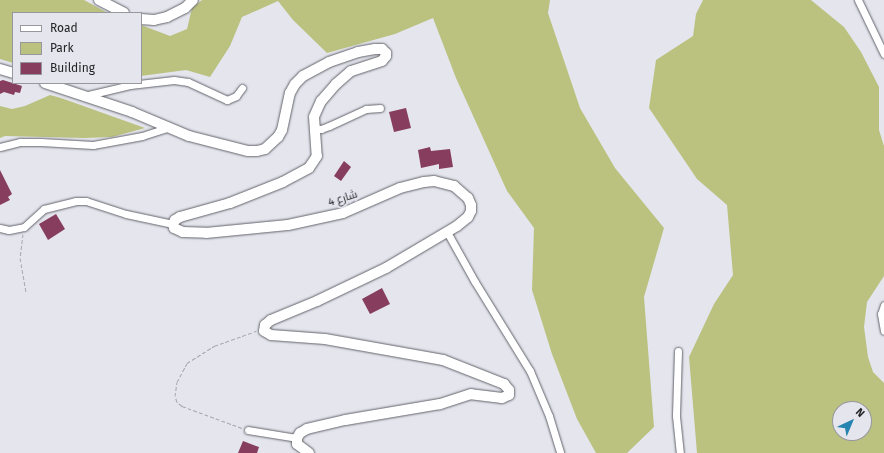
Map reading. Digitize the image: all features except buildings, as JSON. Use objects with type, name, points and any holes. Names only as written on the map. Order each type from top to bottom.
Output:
[{"type":"street","points":[[99,0],[122,12]]},
{"type":"street","points":[[142,18],[154,20],[167,16],[185,8],[193,0]]},
{"type":"street","points":[[858,0],[884,54]]},
{"type":"street","points":[[0,228],[9,230],[24,228],[44,209],[76,201],[86,201],[126,214],[173,224],[175,220],[180,217],[230,203],[302,173],[313,163],[317,156],[314,128],[316,109],[336,84],[351,71],[382,61],[386,56],[386,53],[382,49],[358,52],[329,62],[303,76],[295,84],[290,93],[282,130],[274,141],[261,150],[248,151],[189,136],[132,112],[48,84]]},
{"type":"street","points":[[0,69],[12,73]]},
{"type":"street","points":[[142,84],[174,80],[188,82],[227,100],[236,96],[242,88]]},
{"type":"street","points":[[84,96],[139,84]]},
{"type":"street","points":[[314,128],[321,129],[366,109],[380,108]]},
{"type":"street","points":[[0,147],[20,142],[93,145],[142,136],[169,127]]},
{"type":"street","name":"شارع 4","points":[[173,224],[174,228],[183,232],[206,233],[288,225],[343,213],[400,188],[434,181],[454,186],[468,198],[471,205],[471,211],[468,217],[447,232],[386,268],[318,301],[271,320],[264,328]]},
{"type":"street","points":[[447,232],[483,295],[530,371],[549,416],[560,453]]},
{"type":"street","points":[[884,305],[881,314],[884,331]]},
{"type":"street","points":[[264,328],[267,333],[271,335],[339,341],[443,360],[494,379],[504,384],[509,390],[509,395],[506,397],[471,394],[440,404],[346,420],[307,429],[300,433],[297,438],[297,444],[309,453]]},
{"type":"street","points":[[678,351],[676,416],[680,453]]},
{"type":"street","points":[[248,430],[297,438]]},
{"type":"path","points":[[24,228],[20,258],[26,292]]},
{"type":"path","points":[[248,430],[182,406],[177,402],[177,382],[187,363],[208,350],[264,328]]},
{"type":"green space","points":[[0,0],[84,0],[106,12],[12,12],[12,63],[0,59]]},
{"type":"green space","points":[[202,0],[550,0],[548,13],[580,108],[615,168],[664,228],[644,297],[654,427],[627,453],[596,453],[577,419],[552,354],[532,290],[534,228],[507,191],[456,78],[433,18],[395,34],[327,53],[293,20],[278,1],[242,17],[230,46],[210,77],[186,70],[142,76],[142,25],[170,36],[187,29],[192,8]]},
{"type":"green space","points":[[703,0],[811,0],[844,27],[861,52],[879,87],[879,130],[884,146],[884,276],[867,302],[864,327],[868,357],[873,372],[884,383],[884,453],[697,453],[689,357],[714,304],[733,275],[727,205],[697,179],[649,108],[656,60],[693,36],[696,14]]},
{"type":"green space","points":[[50,95],[145,128],[112,137],[85,138],[5,136],[0,138],[0,106],[12,109],[25,106]]}]
